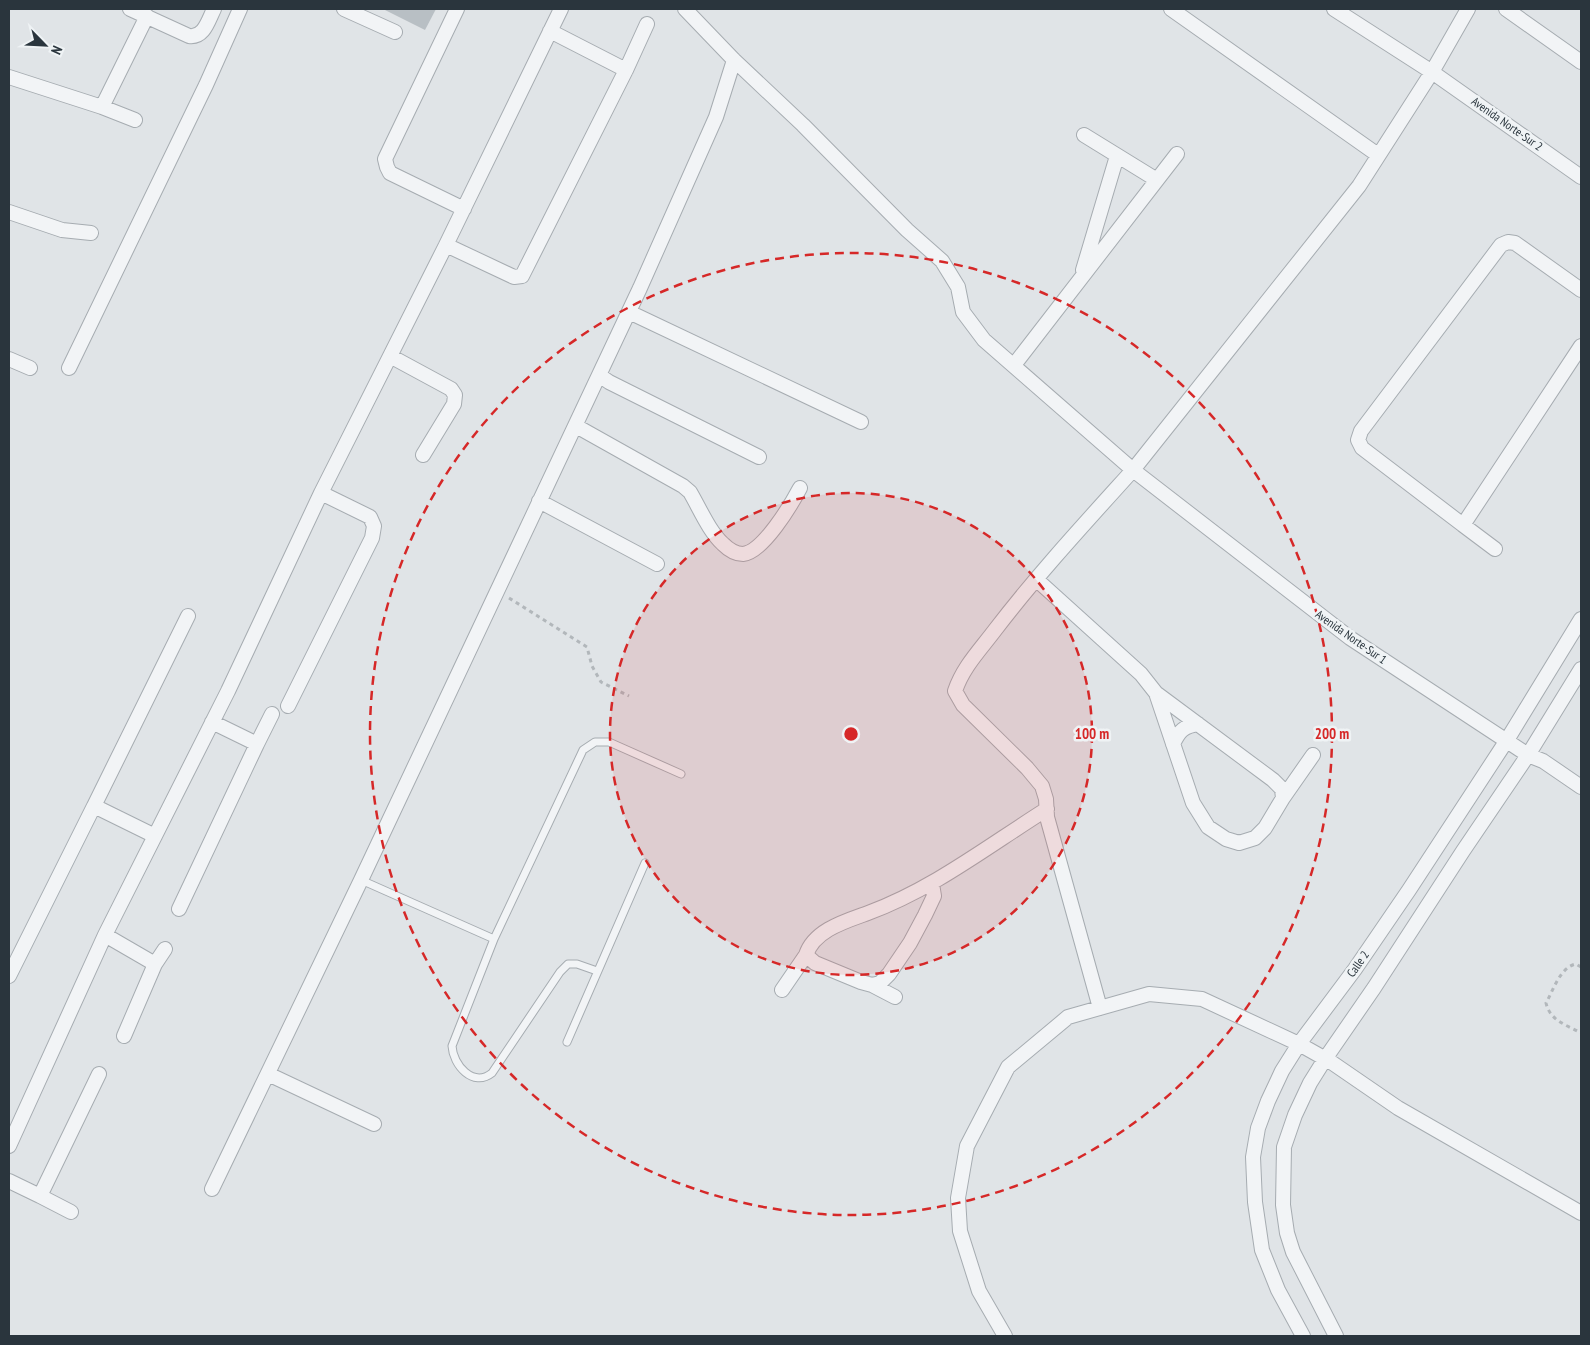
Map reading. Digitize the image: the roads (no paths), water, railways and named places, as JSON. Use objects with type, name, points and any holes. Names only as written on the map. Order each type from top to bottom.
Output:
[{"type":"street","points":[[130,9],[195,37],[200,35],[214,9]]},
{"type":"street","points":[[68,368],[206,85],[240,9]]},
{"type":"street","points":[[344,9],[395,32]]},
{"type":"street","points":[[457,9],[386,159],[390,173],[464,209]]},
{"type":"street","points":[[9,1146],[105,935],[212,722],[321,494],[464,209],[561,9]]},
{"type":"street","name":"Avenida Norte-Sur 1","points":[[685,9],[734,60],[803,125],[907,230],[942,261],[958,286],[963,312],[984,340],[1133,470],[1350,638],[1528,755],[1543,761],[1581,787]]},
{"type":"street","points":[[1171,9],[1378,155]]},
{"type":"street","name":"Avenida Norte-Sur 2","points":[[1334,9],[1432,72],[1581,176]]},
{"type":"street","points":[[1100,1008],[1047,817],[1046,800],[1042,786],[1027,768],[963,705],[955,691],[960,675],[1008,613],[1133,470],[1358,186],[1432,72],[1468,9]]},
{"type":"street","points":[[1506,9],[1581,62]]},
{"type":"street","points":[[102,107],[148,16]]},
{"type":"street","points":[[446,245],[514,277],[522,276],[626,70],[647,24]]},
{"type":"street","points":[[550,31],[626,70]]},
{"type":"street","points":[[212,1189],[361,880],[629,312],[716,117],[734,60]]},
{"type":"street","points":[[9,77],[102,107],[135,120]]},
{"type":"street","points":[[1084,135],[1157,180]]},
{"type":"street","points":[[1014,365],[1178,154]]},
{"type":"street","points":[[1081,278],[1117,156]]},
{"type":"street","points":[[9,212],[62,230],[90,233]]},
{"type":"street","points":[[1495,549],[1362,448],[1358,440],[1361,431],[1501,245],[1508,242],[1515,243],[1581,290]]},
{"type":"street","points":[[629,312],[861,422]]},
{"type":"street","points":[[1463,525],[1581,346]]},
{"type":"street","points":[[390,356],[451,389],[455,396],[454,404],[423,455]]},
{"type":"street","points":[[9,359],[30,368]]},
{"type":"street","points":[[599,375],[609,382],[759,457]]},
{"type":"street","points":[[576,426],[683,486],[690,492],[723,544],[738,553],[745,554],[755,549],[772,532],[800,488]]},
{"type":"street","points":[[288,706],[372,538],[374,526],[370,517],[321,494]]},
{"type":"street","points":[[540,502],[657,564]]},
{"type":"street","points":[[1037,580],[1141,674],[1156,693],[1273,780],[1282,789],[1283,798]]},
{"type":"street","points":[[9,976],[188,616]]},
{"type":"street","name":"Calle 2","points":[[1303,1336],[1278,1290],[1262,1250],[1255,1202],[1253,1157],[1258,1128],[1268,1101],[1282,1071],[1299,1044],[1355,969],[1507,740],[1581,619]]},
{"type":"street","points":[[1336,1336],[1293,1252],[1287,1232],[1282,1179],[1284,1147],[1295,1115],[1310,1083],[1325,1058],[1374,988],[1462,851],[1528,755],[1581,669]]},
{"type":"street","points":[[1156,693],[1193,803],[1208,827],[1226,839],[1239,842],[1255,838],[1265,828],[1313,755]]},
{"type":"street","points":[[179,909],[272,714]]},
{"type":"street","points":[[212,722],[257,744]]},
{"type":"street","points":[[1173,744],[1181,729],[1198,724]]},
{"type":"street","points":[[94,806],[155,836]]},
{"type":"street","points":[[782,990],[806,955],[809,947],[832,928],[932,884],[1046,809]]},
{"type":"street","points":[[872,985],[880,983],[889,974],[910,943],[934,896],[932,884]]},
{"type":"street","points":[[105,935],[155,964]]},
{"type":"street","points":[[124,1036],[155,964],[165,949]]},
{"type":"street","points":[[806,955],[815,963],[872,985],[895,997]]},
{"type":"street","points":[[1005,1336],[979,1291],[960,1231],[958,1198],[967,1146],[1008,1067],[1068,1017],[1149,994],[1202,999],[1299,1044],[1325,1058],[1398,1108],[1581,1213]]},
{"type":"street","points":[[40,1196],[99,1074]]},
{"type":"street","points":[[268,1074],[374,1124]]},
{"type":"street","points":[[9,1181],[71,1212]]},
{"type":"lane","points":[[597,971],[577,964],[568,964],[560,972],[492,1073],[486,1077],[475,1077],[461,1069],[455,1061],[452,1046],[494,939],[583,750],[595,742],[609,742],[681,774]]},
{"type":"lane","points":[[567,1042],[645,863]]},
{"type":"lane","points":[[361,880],[494,939]]}]
